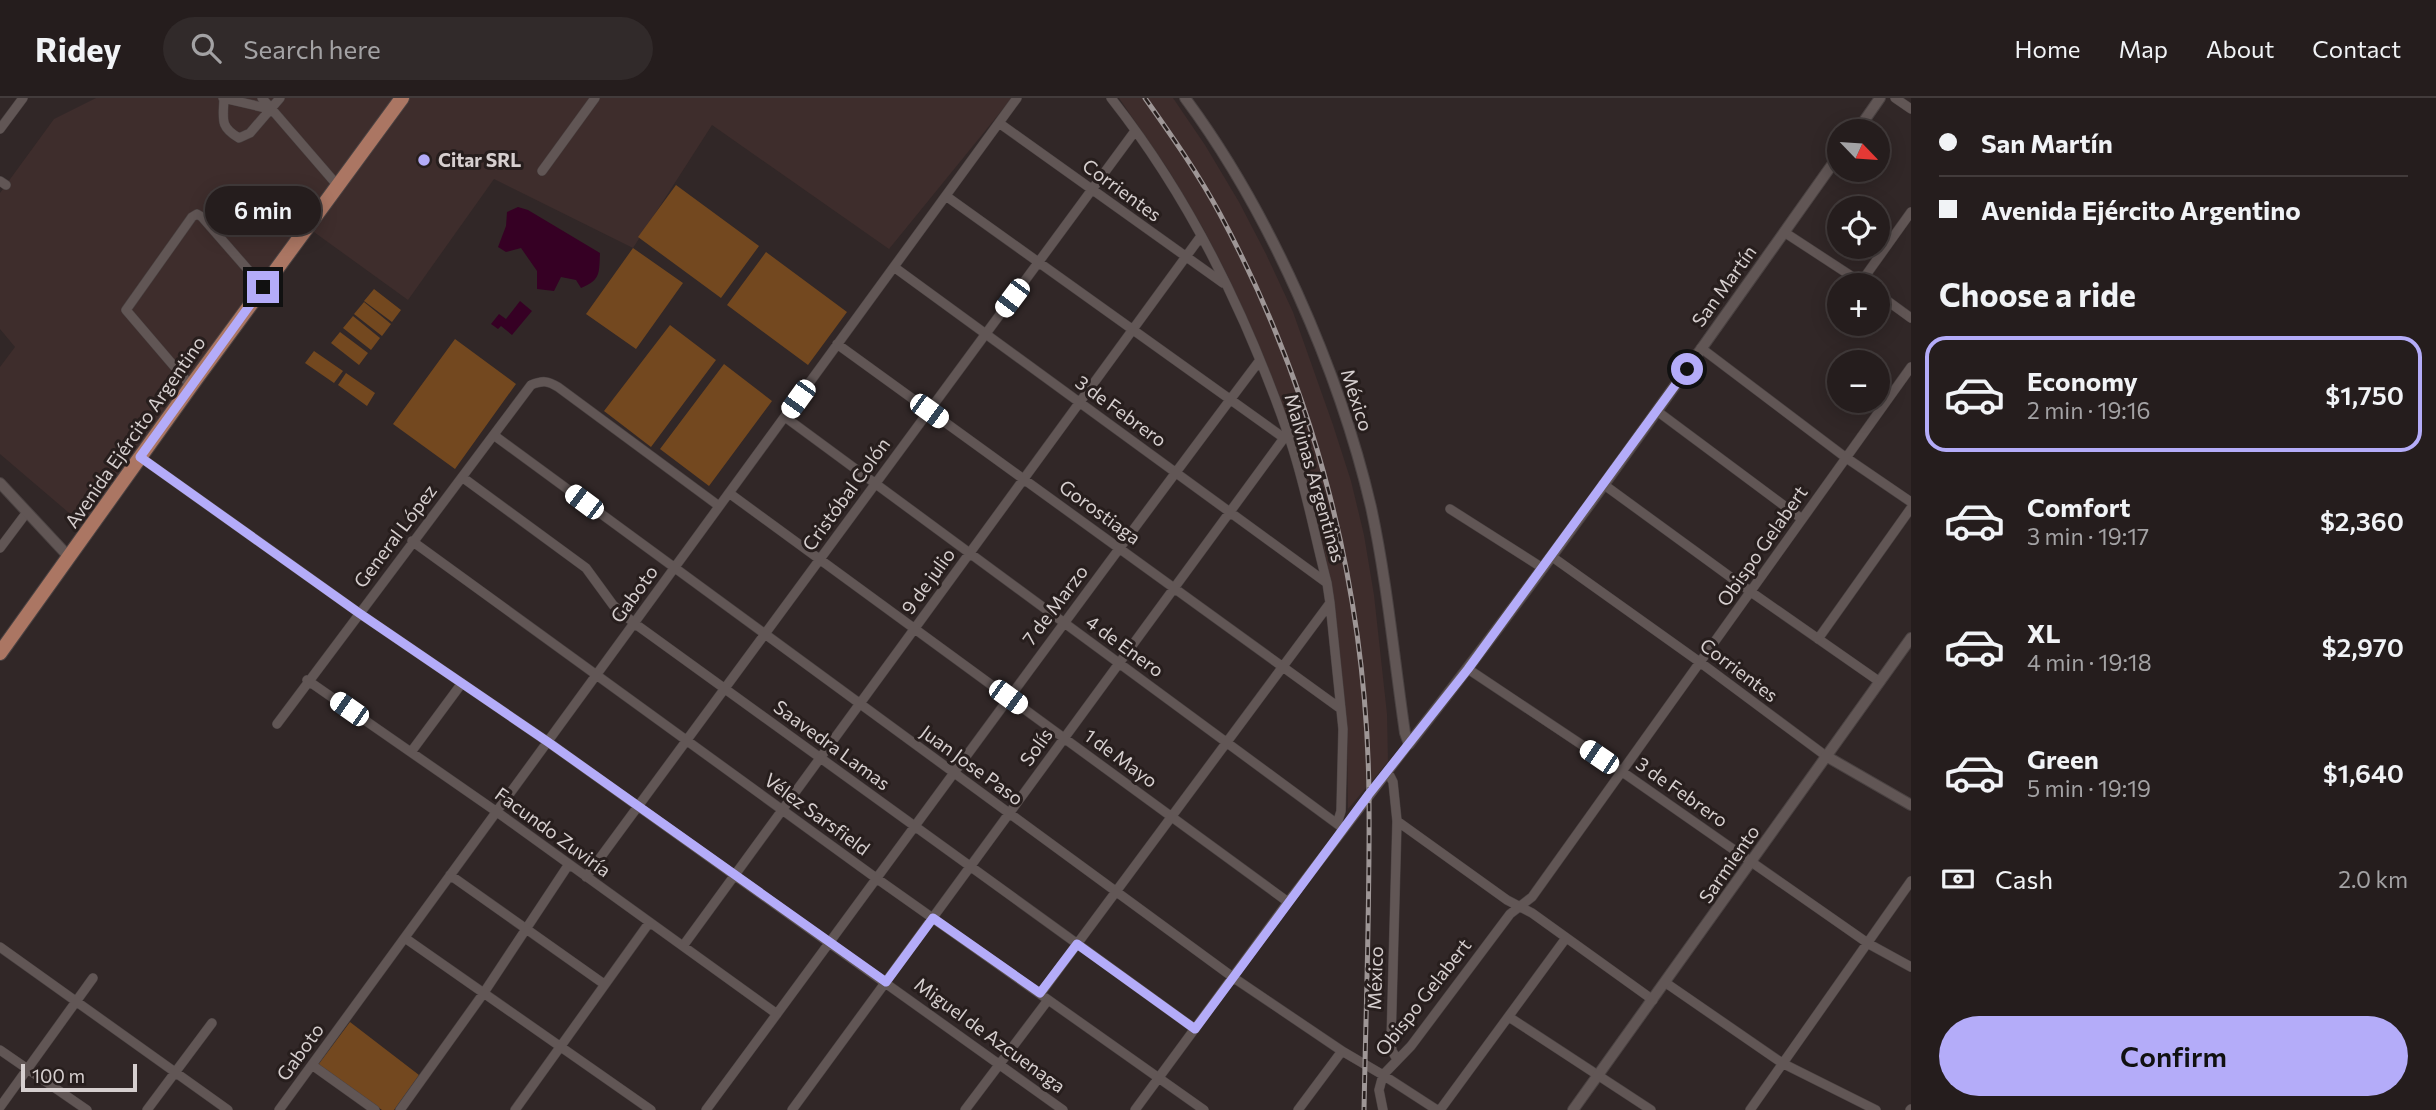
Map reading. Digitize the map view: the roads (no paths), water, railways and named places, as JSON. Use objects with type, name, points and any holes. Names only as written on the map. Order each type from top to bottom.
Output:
[{"type":"main road","name":"Avenida Ejército Argentino","points":[[1,651],[402,98]]},
{"type":"street","points":[[0,129],[23,98]]},
{"type":"street","points":[[262,98],[338,186]]},
{"type":"street","points":[[272,109],[224,99],[225,128],[239,138],[250,133],[272,109],[280,98]]},
{"type":"street","points":[[542,171],[595,98]]},
{"type":"street","name":"Gaboto","points":[[279,1110],[1017,98]]},
{"type":"street","name":"Malvinas Argentinas","points":[[1111,98],[1158,164],[1201,236],[1260,360],[1286,437],[1327,583],[1330,603],[1341,709],[1343,768],[1340,827]]},
{"type":"street","name":"México","points":[[1185,98],[1251,202],[1293,285],[1331,374],[1363,473],[1371,510],[1383,572],[1405,733],[1409,744]]},
{"type":"street","points":[[1865,119],[1880,98]]},
{"type":"street","points":[[1895,98],[1911,109]]},
{"type":"street","name":"Corrientes","points":[[999,123],[1225,284]]},
{"type":"street","name":"Cristóbal Colón","points":[[586,877],[1135,131]]},
{"type":"street","name":"San Martín","points":[[1135,1110],[1234,978],[1340,827],[1388,772],[1468,669],[1657,411],[1827,172]]},
{"type":"street","points":[[946,196],[1286,437]]},
{"type":"street","points":[[1870,273],[1911,212]]},
{"type":"street","points":[[191,386],[126,310],[192,217],[197,214],[263,287]]},
{"type":"street","points":[[1784,232],[1846,273]]},
{"type":"street","name":"9 de julio","points":[[683,947],[1201,236]]},
{"type":"street","name":"3 de Febrero","points":[[894,267],[1327,583]]},
{"type":"street","points":[[1890,303],[1911,318]]},
{"type":"street","name":"Gorostiaga","points":[[837,344],[1341,709]]},
{"type":"street","points":[[1702,348],[1845,457],[1911,502]]},
{"type":"street","name":"7 de Marzo","points":[[706,1110],[952,772],[1260,360]]},
{"type":"street","name":"Obispo Gelabert","points":[[1383,1075],[1411,1046],[1510,914],[1532,897],[1911,367]]},
{"type":"street","name":"General López","points":[[277,724],[307,680],[495,436],[531,385],[548,381],[719,506]]},
{"type":"street","points":[[1657,411],[1802,519]]},
{"type":"street","name":"4 de Enero","points":[[785,417],[1340,827]]},
{"type":"street","name":"Juan Jose Paso","points":[[495,436],[1234,978],[1342,1051],[1438,1110]]},
{"type":"street","name":"Solís","points":[[792,1110],[1286,437]]},
{"type":"street","name":"Miguel de Azcuenaga","points":[[140,457],[359,613],[548,742],[1063,1110]]},
{"type":"street","name":"Saavedra Lamas","points":[[462,477],[586,568],[614,605],[634,623],[1195,1029]]},
{"type":"street","points":[[0,483],[69,557]]},
{"type":"street","points":[[1603,484],[1880,682]]},
{"type":"street","name":"1 de Mayo","points":[[729,493],[1289,902]]},
{"type":"street","points":[[1818,639],[1911,508]]},
{"type":"street","points":[[1450,509],[1541,567]]},
{"type":"street","points":[[0,548],[27,512]]},
{"type":"street","name":"Vélez Sarsfield","points":[[412,541],[876,878],[1204,1110]]},
{"type":"street","name":"Corrientes","points":[[1551,556],[1826,756],[1911,805]]},
{"type":"street","points":[[965,1110],[1115,891],[1330,603]]},
{"type":"street","name":"Sarmiento","points":[[1573,1110],[1911,638]]},
{"type":"street","name":"3 de Febrero","points":[[1468,669],[1621,771],[1869,944],[1911,967]]},
{"type":"street","name":"Facundo Zuviría","points":[[307,680],[497,812],[776,1014]]},
{"type":"street","points":[[411,752],[462,683]]},
{"type":"street","name":"México","points":[[1388,772],[1394,782],[1397,821],[1391,1042],[1397,1059]]},
{"type":"street","points":[[1397,821],[1653,1000]]},
{"type":"street","points":[[400,1110],[483,994],[569,864]]},
{"type":"street","points":[[450,875],[604,984]]},
{"type":"street","points":[[1749,1110],[1911,881]]},
{"type":"street","points":[[515,1110],[649,923]]},
{"type":"street","points":[[405,938],[650,1110]]},
{"type":"street","points":[[1438,1110],[1566,938]]},
{"type":"street","points":[[0,947],[228,1110]]},
{"type":"street","points":[[0,1107],[93,978]]},
{"type":"street","points":[[1666,982],[1782,1063],[1876,1110]]},
{"type":"street","points":[[1509,1017],[1600,1074],[1651,1110]]},
{"type":"street","points":[[147,1110],[212,1023]]},
{"type":"street","points":[[0,1050],[87,1110]]},
{"type":"street","points":[[1298,1110],[1342,1051]]},
{"type":"street","points":[[312,1065],[375,1110]]},
{"type":"street","points":[[1383,1075],[1378,1090],[1383,1110]]},
{"type":"railway","points":[[1145,98],[1212,199],[1254,282],[1284,352],[1309,423],[1330,496],[1346,569],[1366,720],[1369,796],[1364,1110]]},
{"type":"place","name":"Citar SRL","points":[[424,160]]}]
